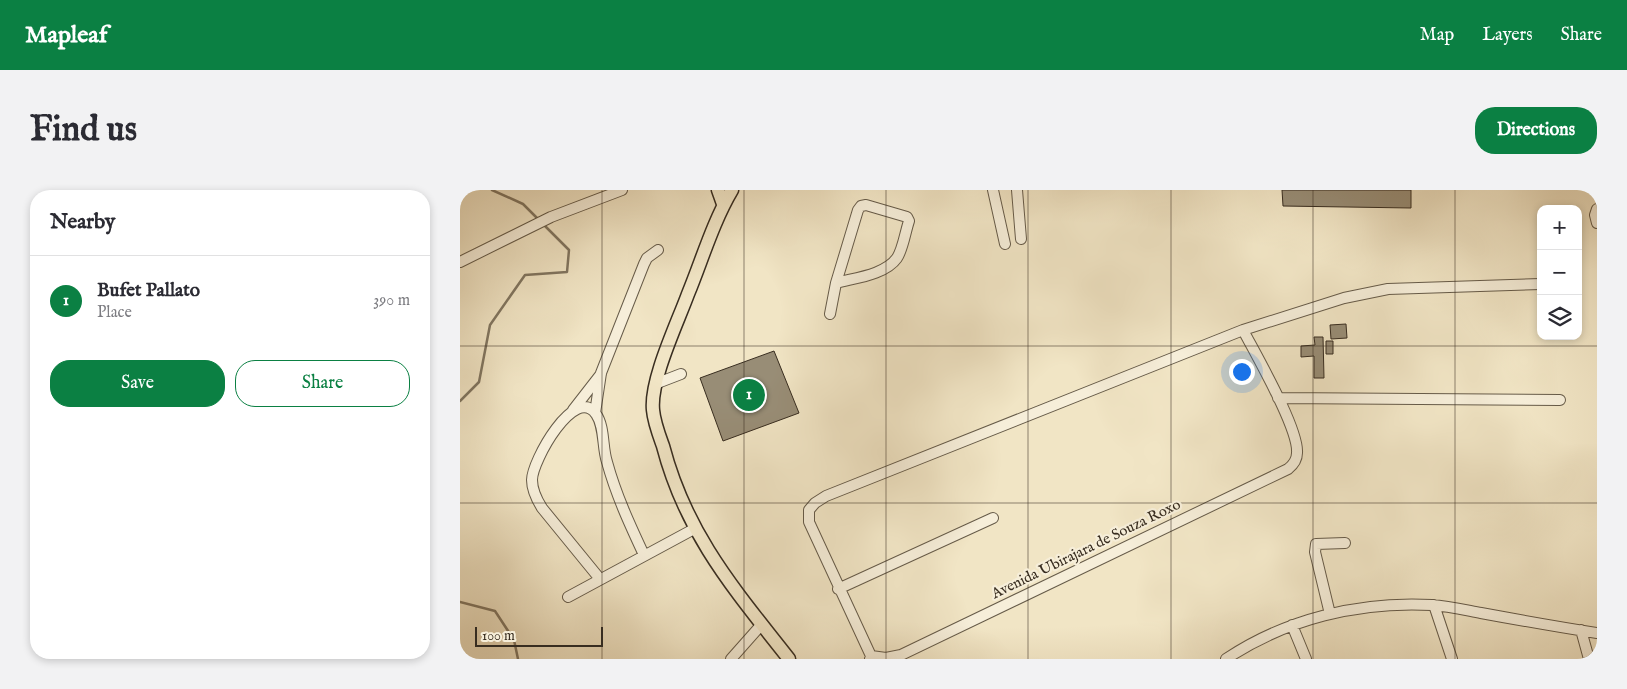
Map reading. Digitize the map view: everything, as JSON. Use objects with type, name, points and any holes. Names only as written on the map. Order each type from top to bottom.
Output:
[{"type":"main road","points":[[718,190],[724,204]]},
{"type":"main road","points":[[732,190],[724,204],[655,384],[652,409],[670,472],[694,529],[728,582],[789,659]]},
{"type":"street","points":[[460,262],[551,217],[622,190]]},
{"type":"street","points":[[993,190],[1005,244]]},
{"type":"street","points":[[1017,190],[1021,239]]},
{"type":"street","points":[[830,314],[836,283],[858,210],[861,206],[866,205],[907,217],[909,222],[898,257],[891,265],[880,271],[836,283]]},
{"type":"street","points":[[1597,209],[1595,215],[1597,223]]},
{"type":"street","points":[[644,555],[614,486],[604,453],[600,425],[595,413],[601,373],[644,264],[647,258],[658,250]]},
{"type":"street","points":[[870,657],[838,589],[810,522],[808,510],[815,502],[1243,330],[1344,298],[1388,289],[1537,284]]},
{"type":"street","points":[[1243,330],[1278,398],[1560,400]]},
{"type":"street","points":[[600,580],[542,508],[536,498],[532,479],[536,459],[564,417],[573,410],[601,373]]},
{"type":"street","points":[[655,384],[681,374]]},
{"type":"street","name":"Avenida Ubirajara de Souza Roxo","points":[[870,657],[886,658],[901,655],[1288,469],[1294,464],[1298,455],[1297,445],[1278,398]]},
{"type":"street","points":[[573,410],[587,408],[595,413]]},
{"type":"street","points":[[838,589],[993,518]]},
{"type":"street","points":[[568,597],[694,529]]},
{"type":"street","points":[[1330,614],[1315,552],[1316,544],[1345,543]]},
{"type":"street","points":[[1434,605],[1452,659]]},
{"type":"street","points":[[1226,659],[1249,643],[1292,625],[1330,614],[1380,606],[1434,605],[1597,632]]},
{"type":"street","points":[[732,659],[762,624]]},
{"type":"street","points":[[1292,625],[1306,659]]},
{"type":"street","points":[[1581,630],[1588,659]]},
{"type":"building","points":[[1282,190],[1411,190],[1411,208],[1283,206]]},
{"type":"building","points":[[1346,324],[1347,338],[1331,339],[1330,325]]},
{"type":"building","points":[[1314,337],[1323,337],[1324,378],[1314,378],[1314,356],[1301,357],[1301,346],[1315,345]]},
{"type":"building","points":[[1326,341],[1333,341],[1333,354],[1326,354]]},
{"type":"building","points":[[774,351],[799,413],[723,441],[700,378]]},
{"type":"waterway","points":[[492,190],[523,204],[538,219]]},
{"type":"waterway","points":[[460,401],[479,382],[490,325],[525,275],[567,272],[569,250],[544,225]]},
{"type":"waterway","points":[[460,602],[495,611],[514,640],[518,659]]},
{"type":"place","name":"Bufet Pallato","points":[[749,395]]}]
